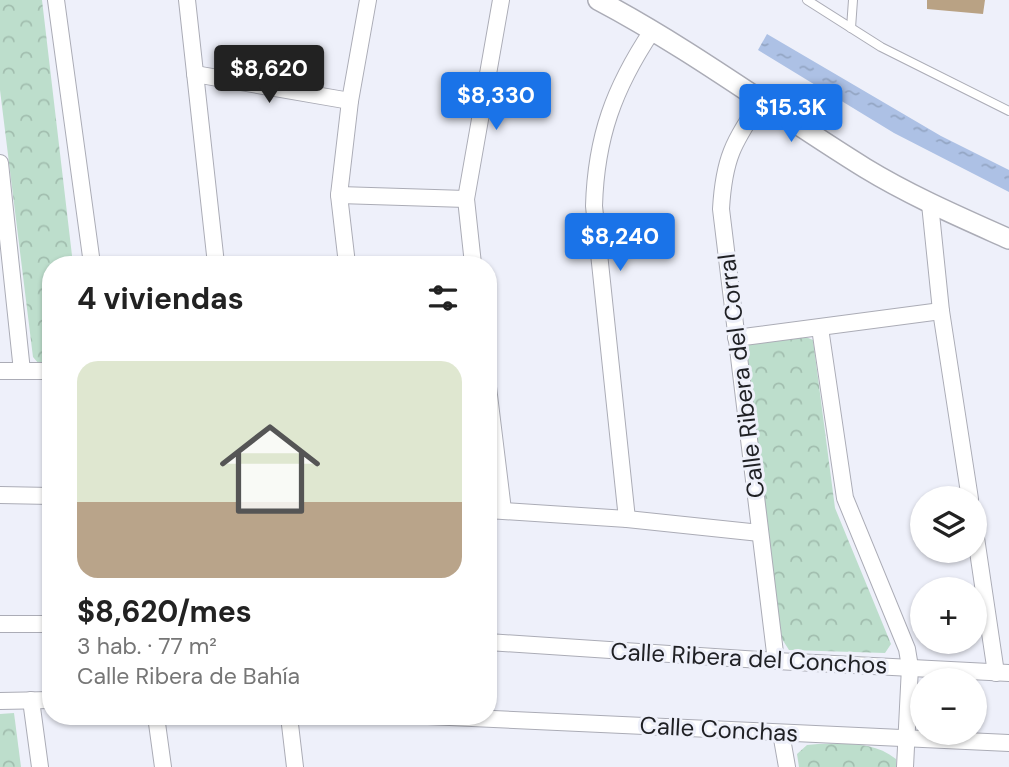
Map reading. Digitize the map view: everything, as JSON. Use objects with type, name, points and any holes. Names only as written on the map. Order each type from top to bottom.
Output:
[{"type":"street","points":[[56,0],[91,256]]},
{"type":"street","points":[[187,0],[215,256]]},
{"type":"street","points":[[346,256],[340,195],[350,101],[368,0]]},
{"type":"street","points":[[472,256],[466,199],[501,0]]},
{"type":"street","points":[[598,0],[652,31],[866,168],[930,204],[1009,239]]},
{"type":"street","points":[[627,519],[594,206],[595,180],[604,127],[618,88],[652,31]]},
{"type":"street","points":[[195,74],[350,101]]},
{"type":"street","name":"Calle Ribera del Corral","points":[[761,101],[729,153],[723,180],[721,209],[776,661]]},
{"type":"street","points":[[0,163],[22,371]]},
{"type":"street","points":[[340,195],[466,199]]},
{"type":"street","points":[[930,204],[941,311],[968,486]]},
{"type":"street","points":[[736,338],[941,311]]},
{"type":"street","points":[[820,328],[845,498],[905,642],[909,667],[905,767]]},
{"type":"street","points":[[0,371],[42,371]]},
{"type":"street","points":[[0,495],[42,496]]},
{"type":"street","points":[[497,510],[627,519],[760,533]]},
{"type":"street","points":[[981,563],[1003,673]]},
{"type":"street","points":[[0,624],[42,624]]},
{"type":"street","name":"Calle Ribera del Conchos","points":[[497,643],[1003,673]]},
{"type":"street","points":[[31,700],[40,767]]},
{"type":"street","points":[[0,701],[42,700]]},
{"type":"street","name":"Calle Conchas","points":[[497,719],[1009,743]]},
{"type":"street","points":[[157,725],[163,767]]},
{"type":"street","points":[[290,725],[295,767]]},
{"type":"street","points":[[781,733],[787,767]]},
{"type":"lane","points":[[807,0],[881,47],[1009,111]]},
{"type":"lane","points":[[851,28],[853,0]]},
{"type":"green space","points":[[0,0],[42,0],[72,256],[42,256],[42,364],[33,357],[0,90]]},
{"type":"green space","points":[[801,335],[813,340],[835,508],[891,644],[885,653],[789,650],[782,639],[742,349],[746,342]]},
{"type":"green space","points":[[14,713],[21,767],[0,767],[0,714]]},
{"type":"green space","points":[[807,745],[869,746],[896,759],[896,767],[799,767],[797,754]]},
{"type":"water","points":[[767,34],[941,136],[1009,170],[1009,192],[894,133],[758,50]]}]
